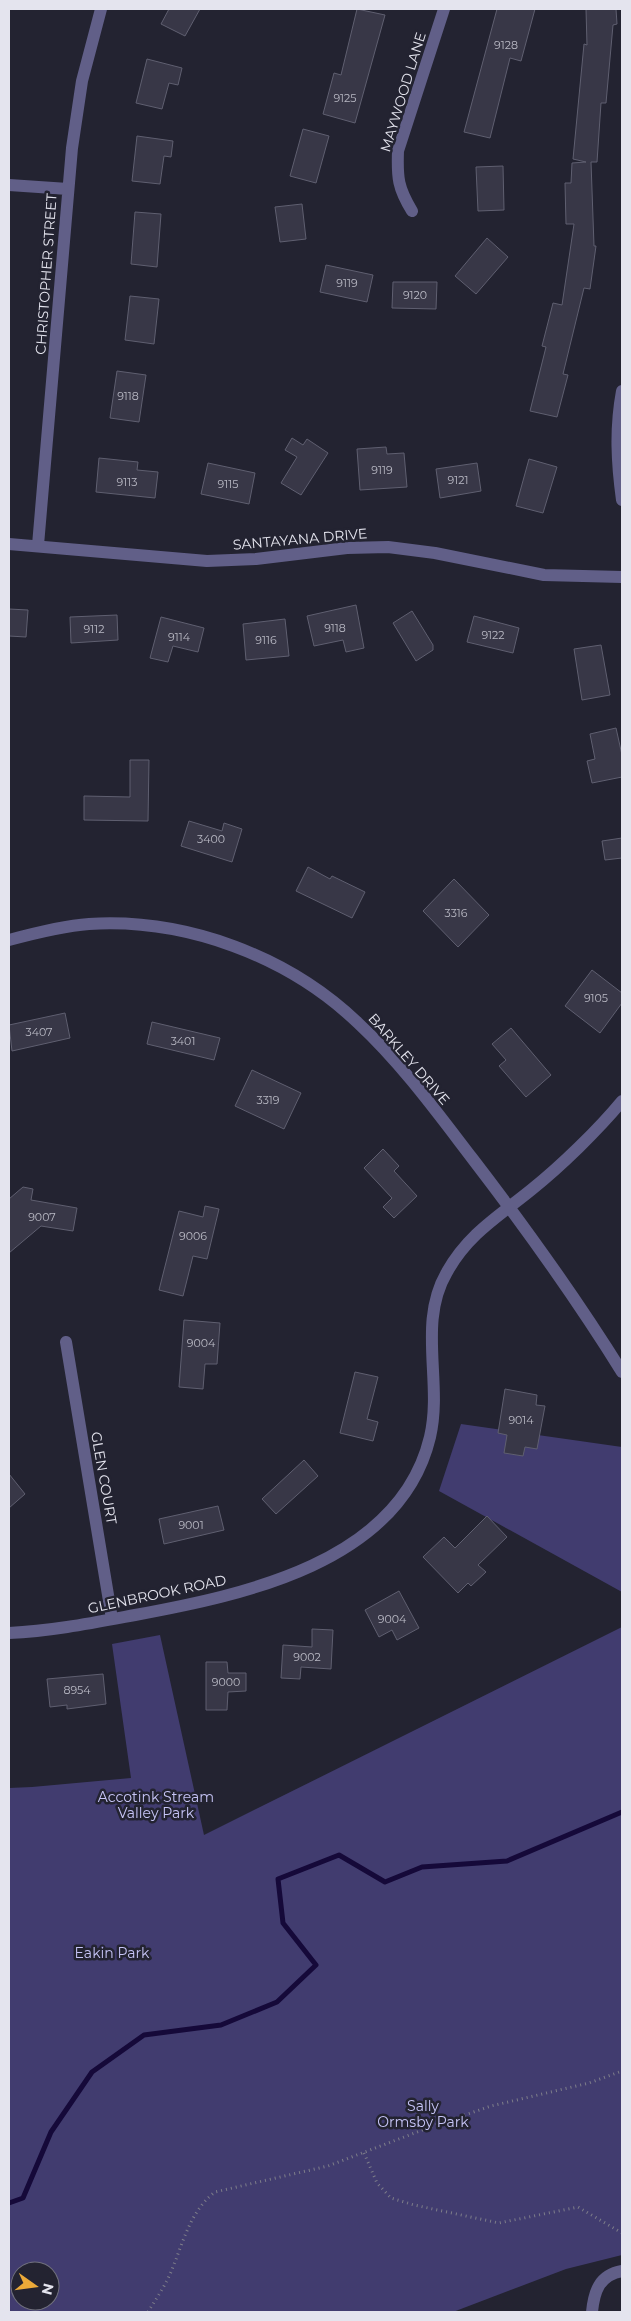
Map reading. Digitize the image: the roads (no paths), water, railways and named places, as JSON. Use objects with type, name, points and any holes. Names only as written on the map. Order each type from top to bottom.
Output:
[{"type":"street","name":"CHRISTOPHER STREET","points":[[38,546],[65,247],[68,189],[82,81],[101,9]]},
{"type":"street","name":"MAYWOOD LANE","points":[[412,211],[401,192],[397,174],[398,151],[444,9]]},
{"type":"street","points":[[9,185],[68,189]]},
{"type":"street","points":[[622,391],[616,439],[622,500]]},
{"type":"street","name":"SANTAYANA DRIVE","points":[[9,544],[207,560],[256,559],[347,548],[388,547],[435,553],[544,575],[622,577]]},
{"type":"street","name":"BARKLEY DRIVE","points":[[9,940],[49,929],[89,924],[150,926],[180,931],[234,946],[282,967],[324,994],[358,1023],[396,1063],[509,1207],[581,1307],[622,1372]]},
{"type":"street","name":"GLENBROOK ROAD","points":[[9,1633],[73,1628],[228,1595],[294,1573],[347,1547],[384,1519],[397,1505],[413,1480],[430,1436],[433,1393],[432,1318],[439,1286],[448,1270],[473,1235],[533,1188],[608,1118],[622,1101]]},
{"type":"street","name":"GLEN COURT","points":[[66,1342],[112,1619]]},
{"type":"street","points":[[592,2312],[597,2287],[609,2275],[622,2271]]},
{"type":"waterway","points":[[9,2203],[23,2198],[51,2132],[92,2072],[144,2035],[221,2025],[277,2002],[316,1965],[283,1923],[278,1879],[339,1855],[385,1882],[422,1867],[507,1861],[622,1812]]},
{"type":"park label","name":"Accotink Stream Valley Park","points":[[156,1805]]},
{"type":"park label","name":"Eakin Park","points":[[112,1953]]},
{"type":"park label","name":"Sally Ormsby Park","points":[[423,2114]]}]
